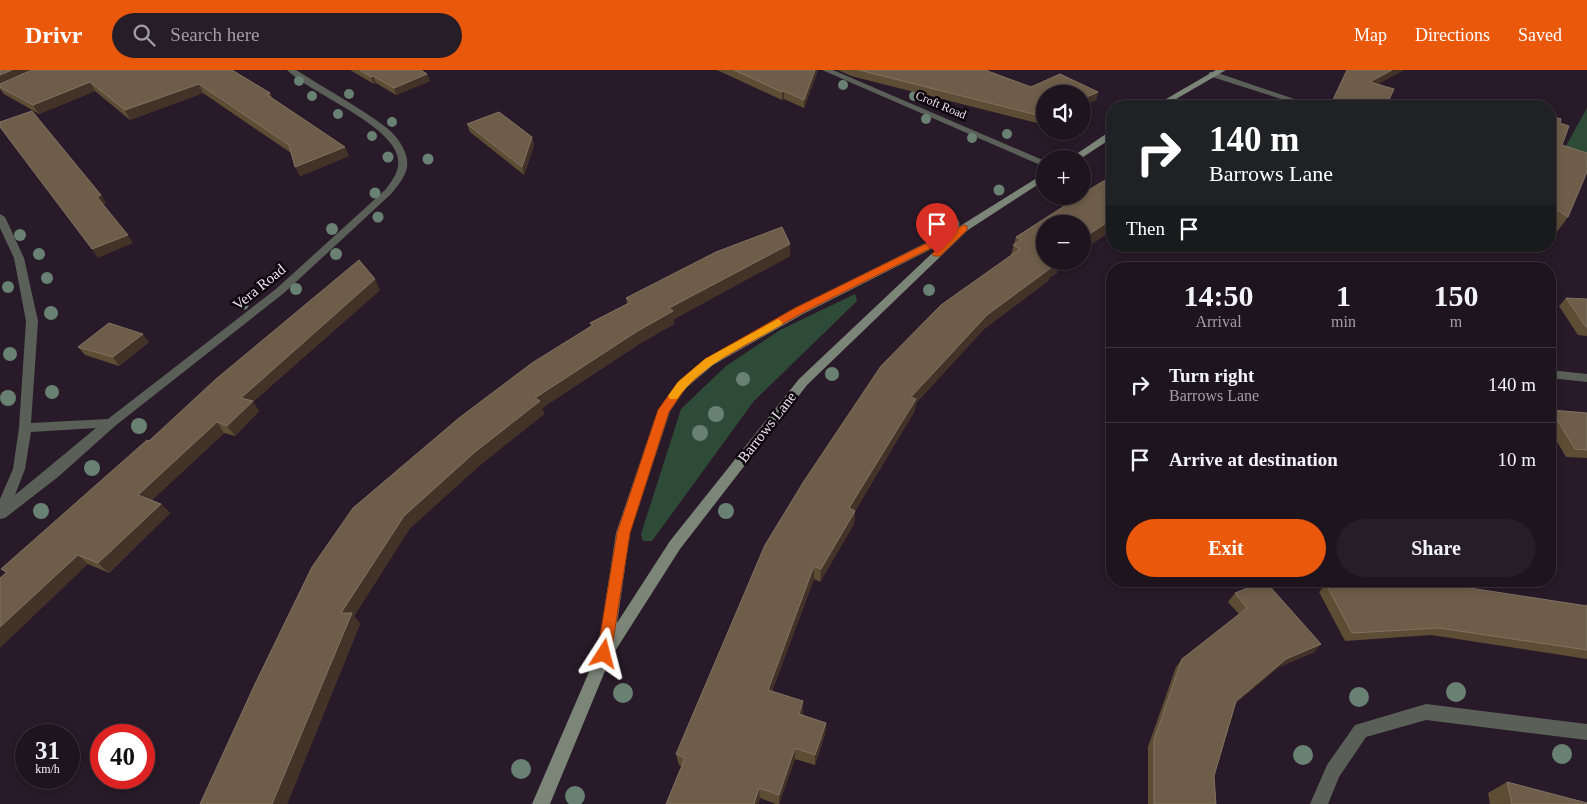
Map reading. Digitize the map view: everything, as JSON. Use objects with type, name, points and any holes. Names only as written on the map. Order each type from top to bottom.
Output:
[{"type":"street","name":"Vera Road","points":[[1,514],[53,473],[111,423],[280,291],[388,192],[400,177],[404,160],[397,144],[385,131],[291,70]]},
{"type":"street","name":"Croft Road","points":[[826,70],[1036,160]]},
{"type":"street","points":[[1168,100],[1222,70]]},
{"type":"street","points":[[1212,74],[1292,100]]},
{"type":"street","points":[[1087,150],[1106,138]]},
{"type":"street","name":"Barrows Lane","points":[[604,654],[624,533],[664,410],[682,385],[709,362],[799,311],[964,228],[1036,182]]},
{"type":"street","points":[[0,217],[19,258],[32,321],[25,428],[19,469],[1,514]]},
{"type":"street","name":"Barrows Lane","points":[[540,804],[604,654],[675,545],[802,382],[964,228]]},
{"type":"street","points":[[1556,375],[1587,378]]},
{"type":"street","points":[[25,428],[111,423]]},
{"type":"street","points":[[1319,804],[1333,771],[1361,732],[1426,712],[1587,732]]},
{"type":"green space","points":[[1587,108],[1587,164],[1561,155]]},
{"type":"green space","points":[[855,294],[857,301],[754,401],[652,541],[643,541],[641,534],[681,409],[726,366],[780,330]]},
{"type":"building","points":[[0,70],[12,70],[0,75]]},
{"type":"building","points":[[32,70],[232,70],[270,93],[266,94],[345,147],[295,167],[289,145],[199,84],[125,110],[90,82],[33,105],[0,87],[0,84]]},
{"type":"building","points":[[360,70],[421,70],[427,74],[394,88]]},
{"type":"building","points":[[734,70],[815,70],[804,100]]},
{"type":"building","points":[[859,70],[985,70],[1031,87],[1060,74],[1083,85],[1036,85],[1036,115]]},
{"type":"building","points":[[1347,70],[1392,70],[1370,82],[1394,89],[1389,100],[1333,100]]},
{"type":"building","points":[[1091,89],[1098,92],[1091,95]]},
{"type":"building","points":[[32,111],[101,195],[97,197],[128,235],[92,249],[0,127],[0,122]]},
{"type":"building","points":[[499,112],[532,137],[522,167],[467,124]]},
{"type":"building","points":[[1556,118],[1561,119],[1560,123],[1569,126],[1562,145],[1587,153],[1587,172],[1568,217],[1556,209]]},
{"type":"building","points":[[1106,180],[1106,223],[1091,233],[1091,215],[1050,215],[1066,205],[1091,205],[1091,189]]},
{"type":"building","points":[[1036,224],[1036,270],[1048,270],[987,315],[911,397],[916,399],[849,508],[855,511],[821,569],[814,566],[768,690],[803,701],[799,714],[826,723],[815,755],[795,748],[779,795],[759,788],[754,804],[666,804],[685,758],[676,754],[765,545],[804,481],[881,366],[941,305],[1020,249],[1013,245],[1022,240],[1016,237]]},
{"type":"building","points":[[782,227],[790,244],[669,308],[673,311],[636,332],[535,398],[540,401],[475,452],[404,516],[341,613],[352,613],[272,804],[200,804],[255,684],[312,567],[353,508],[459,418],[532,363],[593,325],[590,323],[631,302],[626,298],[716,252]]},
{"type":"building","points":[[359,260],[375,279],[241,398],[253,401],[227,426],[217,422],[138,495],[161,504],[98,563],[78,555],[0,627],[0,578],[7,572],[1,569],[147,440],[149,441],[216,379]]},
{"type":"building","points":[[1566,298],[1587,299],[1587,327],[1586,327]]},
{"type":"building","points":[[109,323],[143,334],[113,357],[78,347]]},
{"type":"building","points":[[1556,410],[1587,413],[1587,450],[1575,449],[1556,418]]},
{"type":"building","points":[[1250,587],[1270,587],[1321,644],[1286,659],[1236,701],[1214,776],[1216,804],[1154,804],[1154,740],[1182,659],[1247,608],[1235,593]]},
{"type":"building","points":[[1328,587],[1463,587],[1587,606],[1587,650],[1439,628],[1352,633]]},
{"type":"building","points":[[1507,782],[1587,803],[1587,804],[1512,804]]},
{"type":"slow traffic","points":[[674,396],[682,385],[709,362],[778,323]]},
{"type":"route","points":[[604,654],[624,533],[664,410],[682,385],[709,362],[799,311],[964,228],[937,254]]}]
